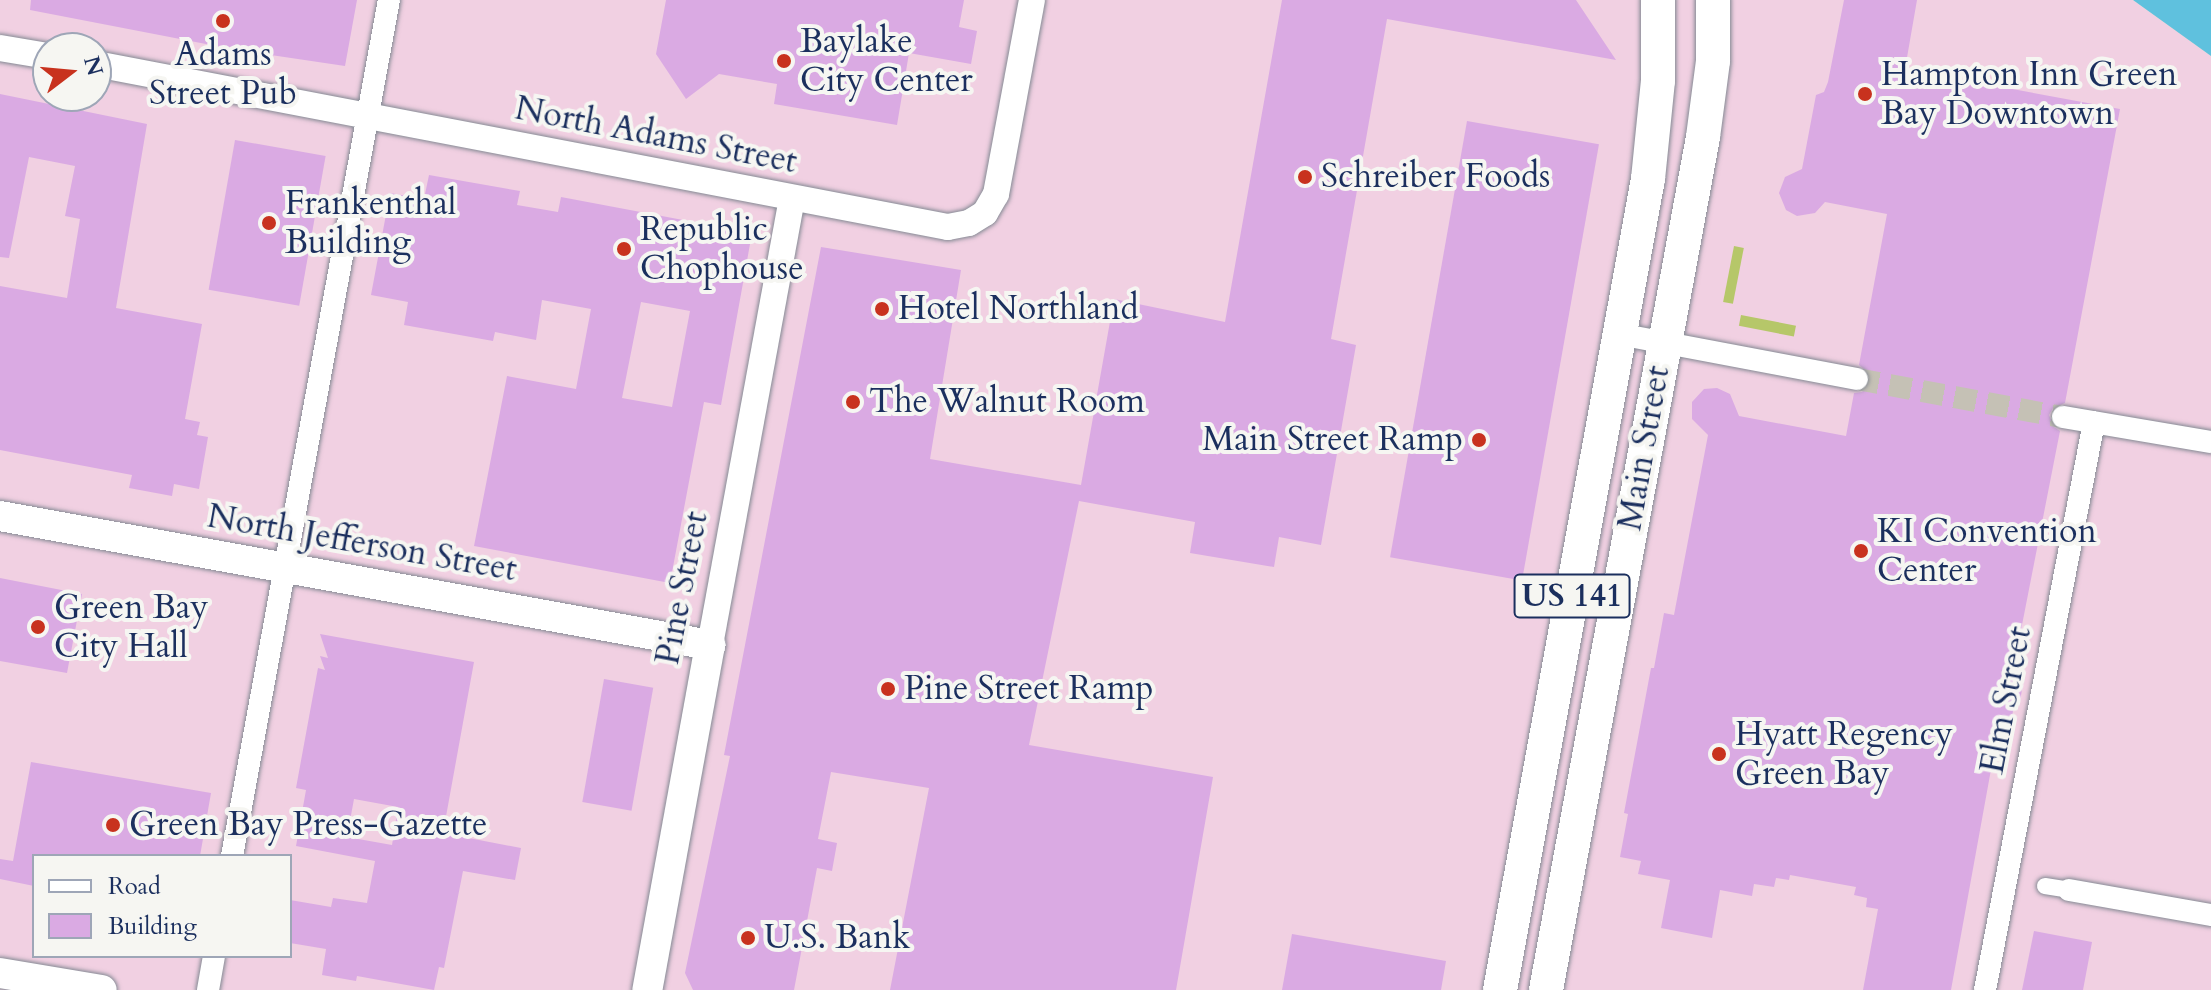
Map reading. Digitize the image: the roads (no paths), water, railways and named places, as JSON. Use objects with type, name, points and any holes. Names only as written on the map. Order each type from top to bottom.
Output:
[{"type":"main road","name":"Main Street","points":[[1500,990],[1649,172],[1658,81],[1658,0]]},
{"type":"main road","name":"Main Street","points":[[1546,990],[1710,95],[1713,0]]},
{"type":"main road","name":"North Jefferson Street","points":[[0,516],[710,645]]},
{"type":"main road","name":"Pine Street","points":[[647,990],[710,645]]},
{"type":"main road","points":[[0,973],[102,990]]},
{"type":"street","points":[[232,854],[389,0]]},
{"type":"street","name":"North Adams Street","points":[[112,67],[948,227],[969,223],[985,213],[996,194],[1032,0]]},
{"type":"street","points":[[0,48],[32,53]]},
{"type":"street","name":"Pine Street","points":[[710,645],[792,199]]},
{"type":"street","points":[[1619,334],[1857,379]]},
{"type":"street","points":[[2063,417],[2211,442]]},
{"type":"street","name":"Elm Street","points":[[1985,990],[2094,422]]},
{"type":"street","points":[[2045,886],[2211,915]]},
{"type":"street","points":[[208,990],[214,958]]},
{"type":"water","points":[[2133,0],[2211,0],[2211,56]]},
{"type":"tunnel","points":[[1857,379],[2063,417]]},
{"type":"place","name":"Adams Street Pub","points":[[223,21]]},
{"type":"place","name":"Baylake City Center","points":[[784,61]]},
{"type":"place","name":"Hampton Inn Green Bay Downtown","points":[[1865,94]]},
{"type":"place","name":"Schreiber Foods","points":[[1305,177]]},
{"type":"place","name":"Frankenthal Building","points":[[269,223]]},
{"type":"place","name":"Republic Chophouse","points":[[624,249]]},
{"type":"place","name":"Hotel Northland","points":[[882,309]]},
{"type":"place","name":"The Walnut Room","points":[[853,402]]},
{"type":"place","name":"Main Street Ramp","points":[[1479,440]]},
{"type":"place","name":"KI Convention Center","points":[[1861,551]]},
{"type":"place","name":"Green Bay City Hall","points":[[38,627]]},
{"type":"place","name":"Pine Street Ramp","points":[[888,689]]},
{"type":"place","name":"Hyatt Regency Green Bay","points":[[1719,754]]},
{"type":"place","name":"Green Bay Press-Gazette","points":[[113,825]]},
{"type":"place","name":"U.S. Bank","points":[[748,938]]}]
